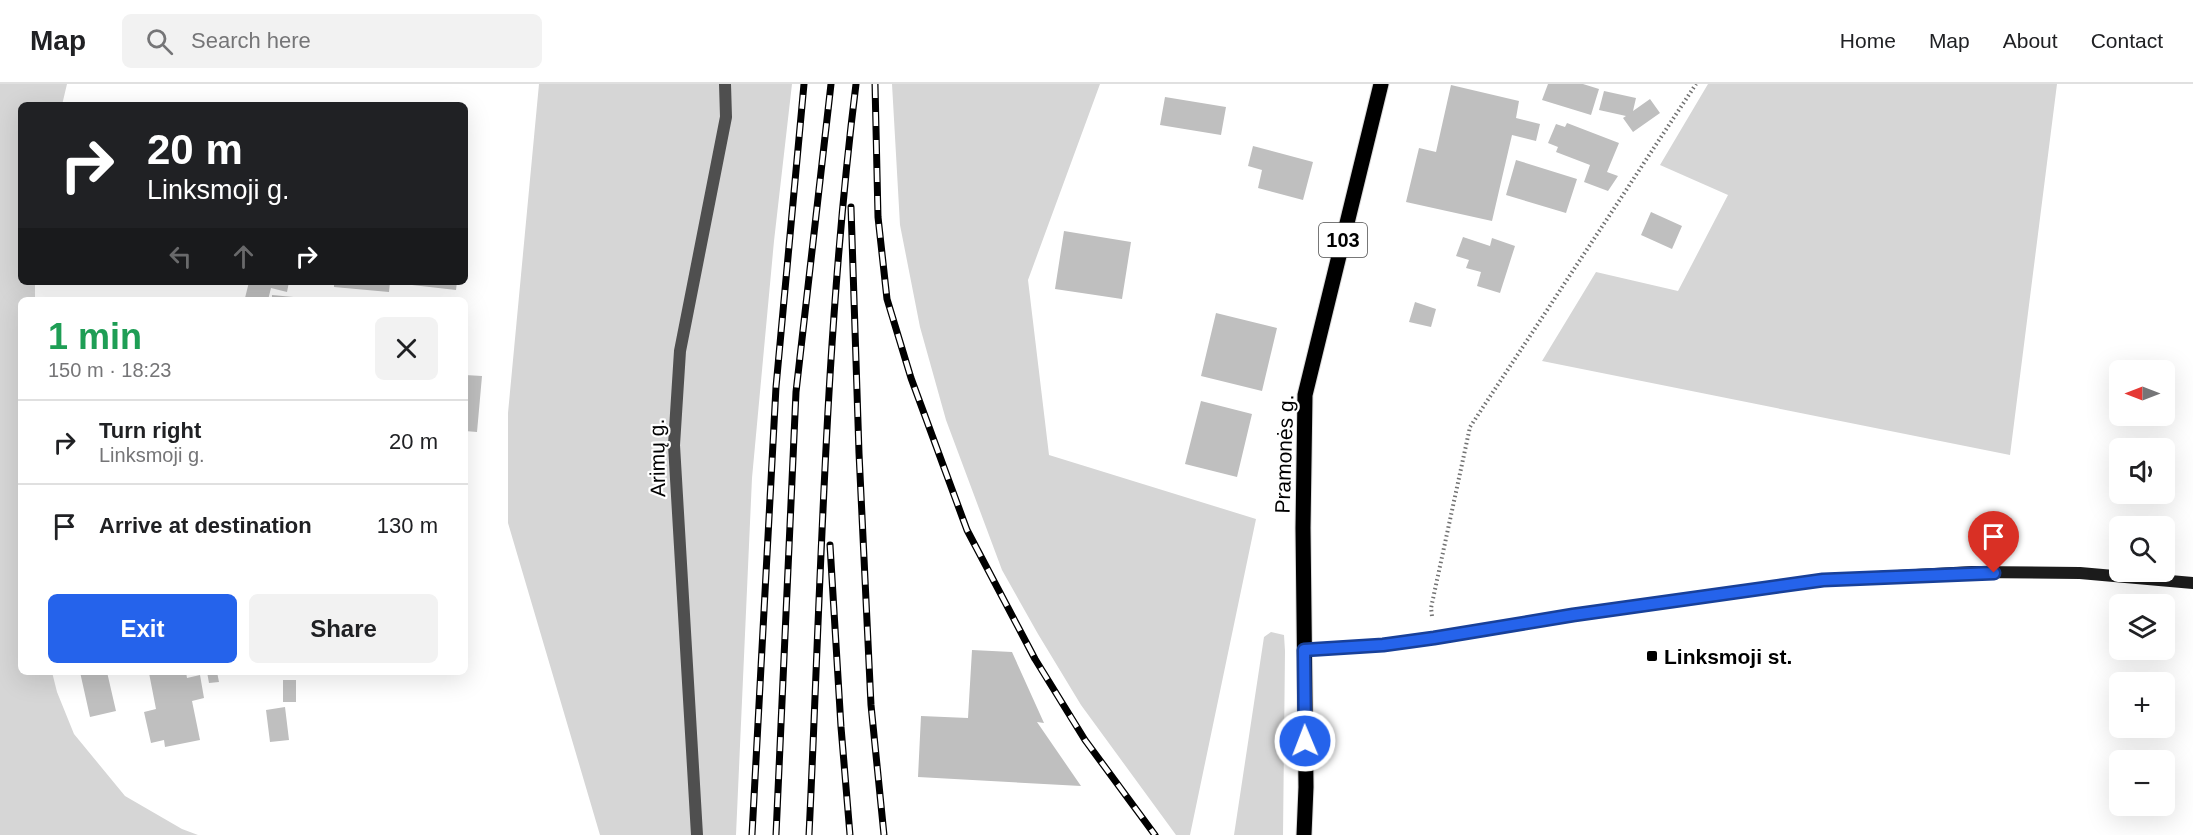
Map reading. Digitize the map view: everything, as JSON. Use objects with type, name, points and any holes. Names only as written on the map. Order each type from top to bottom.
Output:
[{"type":"main road","name":"Pramonės g.","points":[[1304,835],[1306,786],[1305,395],[1381,84]]},
{"type":"main road","points":[[1304,650],[1383,645],[1573,615],[1823,580],[1972,572],[2080,573],[2193,583]]},
{"type":"street","name":"Arimų g.","points":[[697,835],[674,445],[680,351],[726,117],[725,84]]},
{"type":"path","points":[[1434,638],[1431,608],[1470,428],[1696,84]]},
{"type":"shaded area","points":[[0,84],[67,84],[63,102],[18,102],[18,285],[35,285],[35,297],[18,297],[18,675],[53,675],[74,734],[125,796],[182,829],[198,835],[0,835]]},
{"type":"shaded area","points":[[539,84],[792,84],[774,241],[752,478],[736,835],[600,835],[508,523],[508,413]]},
{"type":"shaded area","points":[[892,84],[1100,84],[1028,280],[1049,455],[1256,519],[1190,835],[1176,835],[1081,705],[1002,570],[946,420],[920,327],[900,225]]},
{"type":"shaded area","points":[[1708,84],[2057,84],[2010,455],[1542,361],[1596,272],[1678,291],[1728,195],[1660,165]]},
{"type":"shaded area","points":[[1271,632],[1284,635],[1285,651],[1283,835],[1234,835],[1264,637]]},
{"type":"building","points":[[1548,84],[1583,84],[1599,89],[1591,115],[1542,100]]},
{"type":"building","points":[[1451,85],[1519,101],[1516,118],[1540,124],[1536,141],[1512,135],[1492,221],[1406,202],[1419,148],[1436,152]]},
{"type":"building","points":[[1604,91],[1636,98],[1633,111],[1650,99],[1660,113],[1633,132],[1623,118],[1626,116],[1599,110]]},
{"type":"building","points":[[1165,97],[1226,107],[1221,135],[1160,125]]},
{"type":"building","points":[[1567,123],[1619,143],[1607,172],[1618,176],[1608,191],[1584,182],[1590,165],[1556,152],[1558,147],[1548,143],[1556,124],[1565,127]]},
{"type":"building","points":[[1253,146],[1313,162],[1303,200],[1258,188],[1262,170],[1248,166]]},
{"type":"building","points":[[1516,160],[1577,179],[1566,213],[1506,195]]},
{"type":"building","points":[[1651,212],[1682,226],[1672,249],[1641,235]]},
{"type":"building","points":[[1064,231],[1131,242],[1122,299],[1055,289]]},
{"type":"building","points":[[1463,237],[1490,246],[1492,238],[1515,246],[1500,293],[1477,286],[1481,272],[1466,268],[1469,260],[1456,256]]},
{"type":"building","points":[[248,285],[288,285],[287,292],[271,288],[269,297],[245,297]]},
{"type":"building","points":[[334,285],[390,285],[389,292],[334,287]]},
{"type":"building","points":[[412,285],[457,285],[456,290]]},
{"type":"building","points":[[1415,302],[1436,309],[1431,327],[1409,322]]},
{"type":"building","points":[[1216,313],[1277,328],[1262,391],[1201,376]]},
{"type":"building","points":[[468,375],[482,376],[477,432],[468,431]]},
{"type":"building","points":[[1201,401],[1252,414],[1237,477],[1185,464]]},
{"type":"building","points":[[972,650],[1012,652],[1044,723],[1037,722],[1081,786],[918,777],[921,716],[968,718]]},
{"type":"building","points":[[81,675],[108,675],[116,711],[90,717]]},
{"type":"building","points":[[149,675],[186,675],[187,678],[200,675],[204,698],[192,701],[200,740],[165,747],[164,740],[151,743],[144,712],[156,709]]},
{"type":"building","points":[[208,675],[218,675],[219,682],[209,683]]},
{"type":"building","points":[[283,680],[296,680],[296,702],[283,702]]},
{"type":"building","points":[[285,707],[289,740],[270,742],[266,710]]},
{"type":"railway","points":[[752,835],[776,387],[804,84]]},
{"type":"railway","points":[[776,835],[796,392],[831,84]]},
{"type":"railway","points":[[809,835],[831,365],[837,271],[856,84]]},
{"type":"railway","points":[[875,84],[878,217],[887,299],[911,378],[967,530],[1035,659],[1085,740],[1155,835]]},
{"type":"railway","points":[[851,207],[859,453],[871,705],[884,835]]},
{"type":"railway","points":[[830,545],[850,835]]},
{"type":"place","name":"Linksmoji st.","points":[[1652,656]]},
{"type":"route","points":[[1305,741],[1304,650],[1383,645],[1573,615],[1823,580],[1972,572],[1994,573]]}]
